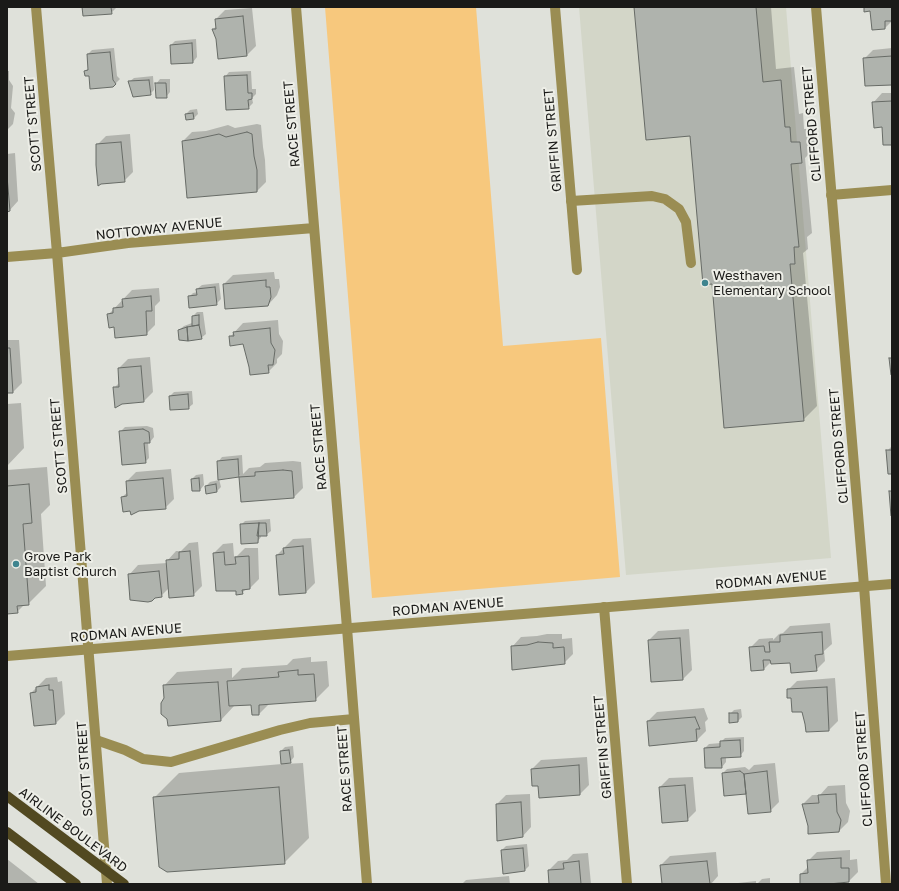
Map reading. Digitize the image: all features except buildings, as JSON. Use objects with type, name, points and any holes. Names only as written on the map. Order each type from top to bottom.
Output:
[{"type":"main road","name":"AIRLINE BOULEVARD","points":[[7,796],[124,884]]},
{"type":"main road","points":[[7,832],[76,884]]},
{"type":"street","name":"SCOTT STREET","points":[[36,7],[107,884]]},
{"type":"street","name":"RACE STREET","points":[[296,7],[367,884]]},
{"type":"street","name":"GRIFFIN STREET","points":[[556,7],[577,270]]},
{"type":"street","name":"CLIFFORD STREET","points":[[816,7],[864,586],[886,884]]},
{"type":"street","points":[[831,195],[892,190]]},
{"type":"street","points":[[571,201],[652,196],[666,199],[679,209],[686,222],[691,263]]},
{"type":"street","name":"NOTTOWAY AVENUE","points":[[7,257],[57,253],[128,243],[314,228]]},
{"type":"street","name":"RODMAN AVENUE","points":[[7,656],[892,584]]},
{"type":"street","name":"GRIFFIN STREET","points":[[604,607],[627,884]]},
{"type":"street","points":[[96,740],[125,750],[143,759],[171,762],[280,730],[310,723],[354,719]]},
{"type":"shaded area","points":[[325,7],[476,7],[503,346],[601,338],[620,577],[372,598]]},
{"type":"shaded area","name":"Westhaven Elementary School","points":[[579,7],[786,7],[831,558],[626,575]]},
{"type":"place","name":"Westhaven Elementary School","points":[[705,283]]},
{"type":"place","name":"Grove Park Baptist Church","points":[[16,564]]}]
